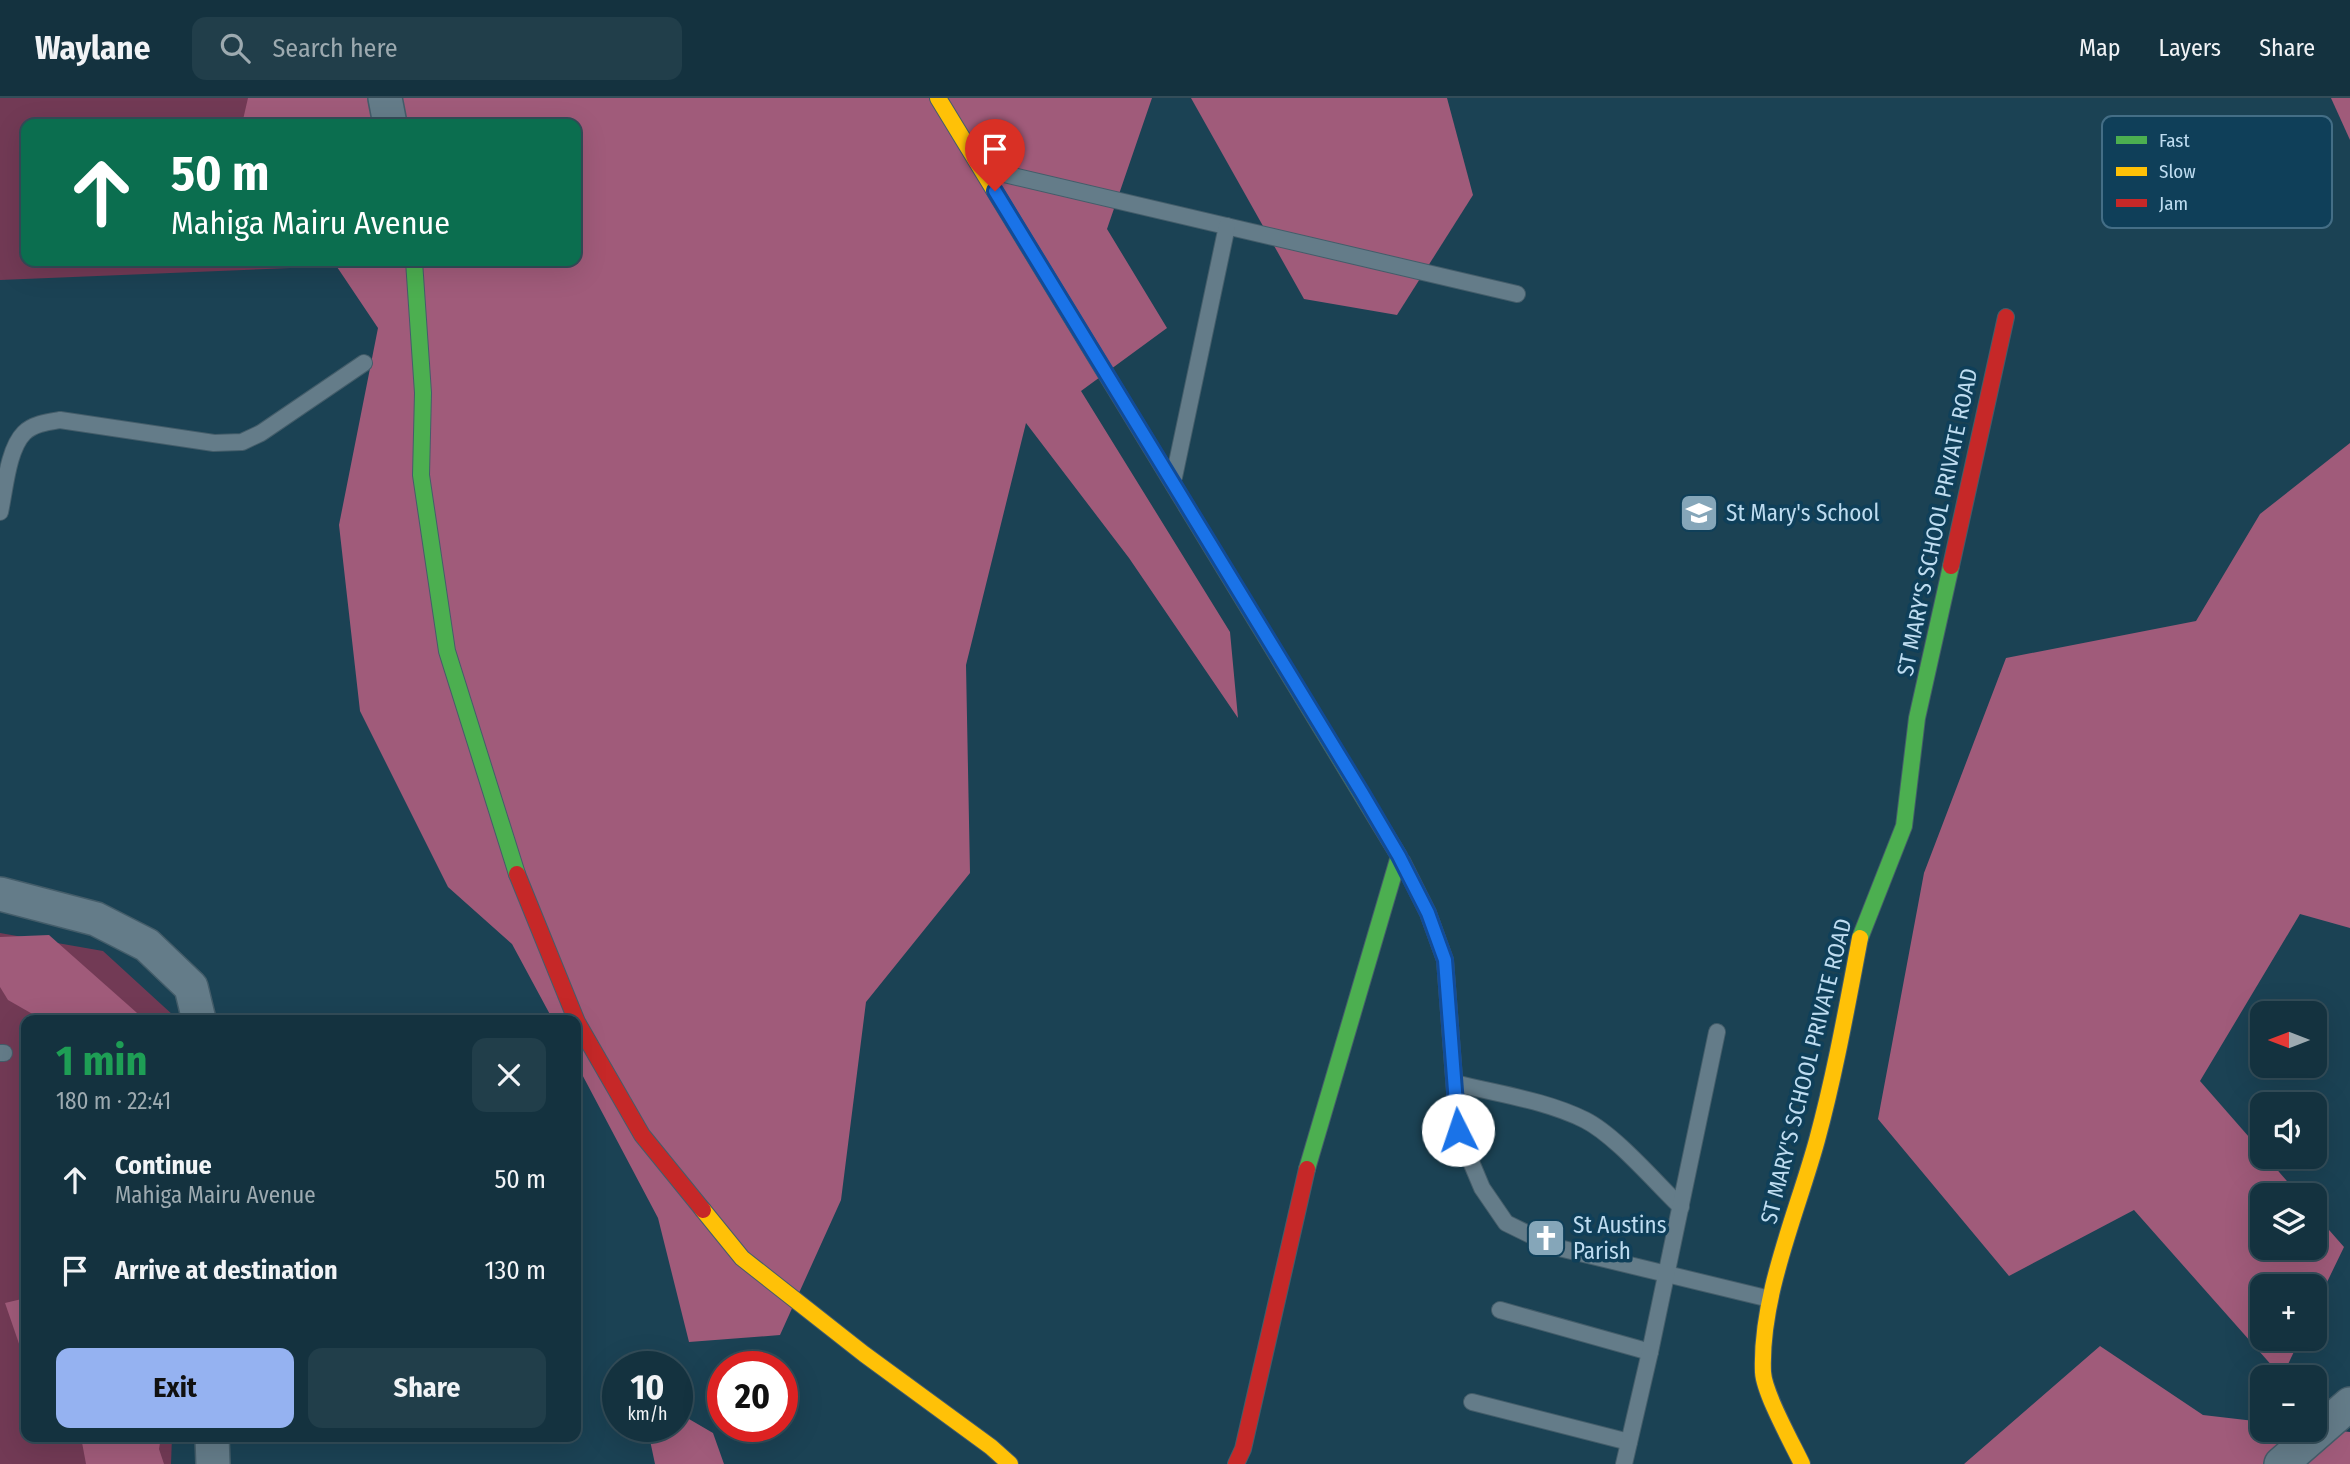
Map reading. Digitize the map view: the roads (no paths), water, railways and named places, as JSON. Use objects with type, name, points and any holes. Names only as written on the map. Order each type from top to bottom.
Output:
[{"type":"street","points":[[385,98],[389,119]]},
{"type":"street","points":[[938,98],[1399,856],[1302,1186],[1243,1449],[1236,1464]]},
{"type":"street","points":[[414,266],[424,393],[421,475],[447,651],[513,863],[574,1015]]},
{"type":"street","name":"ST MARY'S SCHOOL PRIVATE ROAD","points":[[1802,1464],[1782,1424],[1763,1375],[1764,1334],[1770,1299],[1817,1139],[1841,1037],[1860,937],[1904,826],[1917,718],[2006,317]]},
{"type":"street","points":[[0,894],[96,919],[146,945],[191,987],[198,1015]]},
{"type":"street","points":[[581,1029],[642,1135],[742,1258],[998,1458]]},
{"type":"street","points":[[2281,1464],[2350,1404]]},
{"type":"street","points":[[212,1442],[213,1464]]},
{"type":"lane","points":[[981,168],[1517,294]]},
{"type":"lane","points":[[1172,482],[1227,226]]},
{"type":"lane","points":[[0,512],[14,447],[25,431],[42,423],[60,420],[214,443],[242,442],[261,433],[364,363]]},
{"type":"lane","points":[[1399,856],[1428,913],[1445,960],[1458,1130],[1482,1188],[1506,1223],[1555,1247],[1770,1299]]},
{"type":"lane","points":[[1624,1464],[1717,1032]]},
{"type":"lane","points":[[1455,1083],[1552,1108],[1585,1120],[1603,1132],[1681,1207]]},
{"type":"lane","points":[[1500,1310],[1650,1352]]},
{"type":"lane","points":[[1472,1402],[1629,1443]]},
{"type":"place","name":"St Mary's School","points":[[1699,513]]},
{"type":"place","name":"St Austins Parish","points":[[1546,1238]]}]
